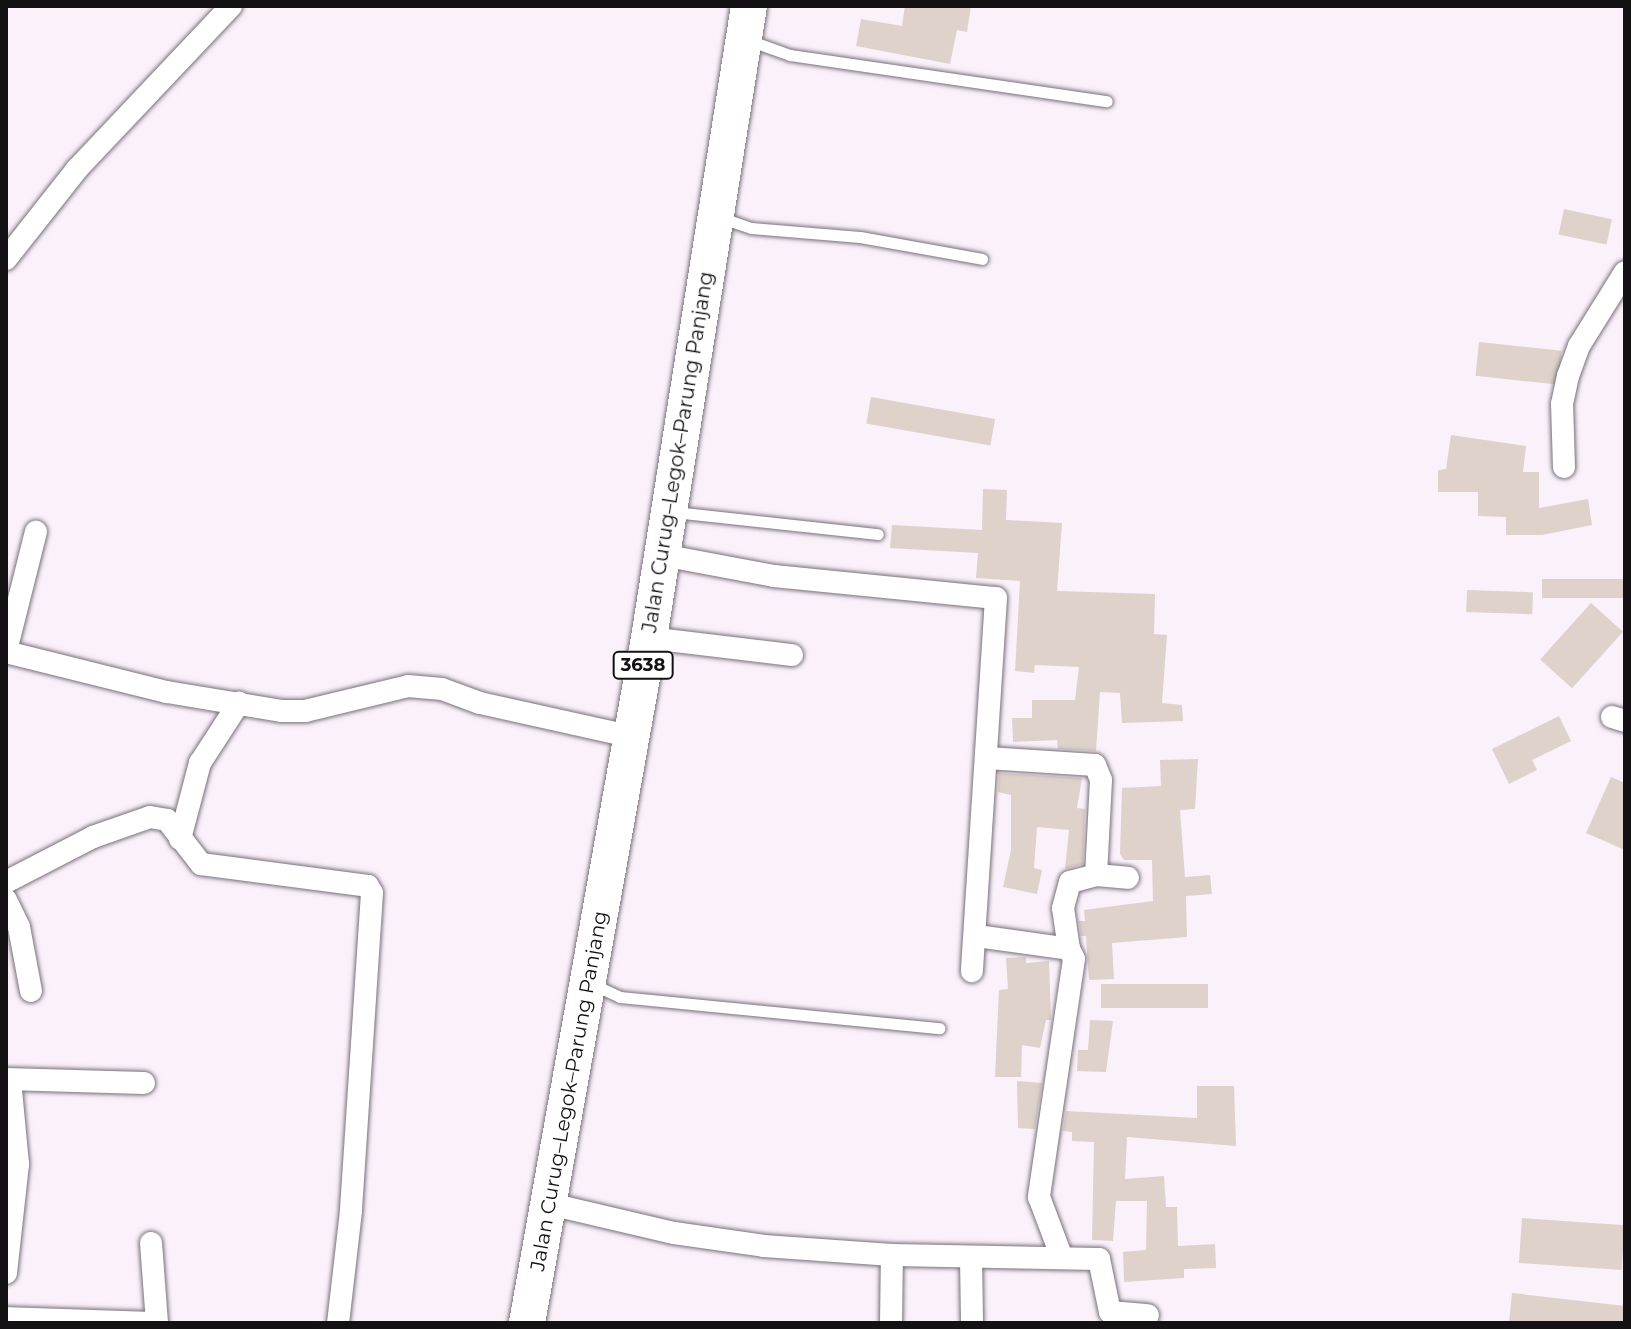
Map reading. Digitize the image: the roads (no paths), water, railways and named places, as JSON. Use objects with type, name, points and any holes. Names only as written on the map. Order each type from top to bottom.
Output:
[{"type":"main road","name":"Jalan Curug–Legok–Parung Panjang","points":[[527,1323],[590,983],[629,736],[649,638],[746,22]]},
{"type":"street","points":[[6,259],[77,169],[231,6]]},
{"type":"street","points":[[1564,467],[1562,404],[1568,376],[1579,346],[1625,272]]},
{"type":"street","points":[[36,532],[6,652],[167,692],[305,711],[422,687],[629,736]]},
{"type":"street","points":[[662,555],[774,576],[996,598],[977,936],[972,971]]},
{"type":"street","points":[[649,638],[792,655]]},
{"type":"street","points":[[180,839],[200,763],[239,703]]},
{"type":"street","points":[[987,758],[1095,765],[1101,780],[1096,875]]},
{"type":"street","points":[[6,882],[134,819],[167,820],[201,864],[361,883],[372,893],[351,1211],[338,1323]]},
{"type":"street","points":[[1062,1258],[1039,1197],[1074,959],[1069,949],[1064,896],[1076,877],[1128,878]]},
{"type":"street","points":[[6,900],[19,927],[31,991]]},
{"type":"street","points":[[977,936],[1069,949]]},
{"type":"street","points":[[6,1273],[18,1164],[8,1080],[144,1083]]},
{"type":"street","points":[[550,1204],[705,1238],[892,1255],[1099,1259],[1110,1312],[1148,1315]]},
{"type":"street","points":[[6,1318],[157,1323],[151,1243]]},
{"type":"street","points":[[891,1323],[892,1255]]},
{"type":"street","points":[[971,1257],[972,1323]]},
{"type":"lane","points":[[746,22],[790,55],[1107,101]]},
{"type":"lane","points":[[714,215],[751,228],[860,237],[982,259]]},
{"type":"lane","points":[[670,511],[878,534]]},
{"type":"lane","points":[[590,983],[620,997],[939,1028]]}]
